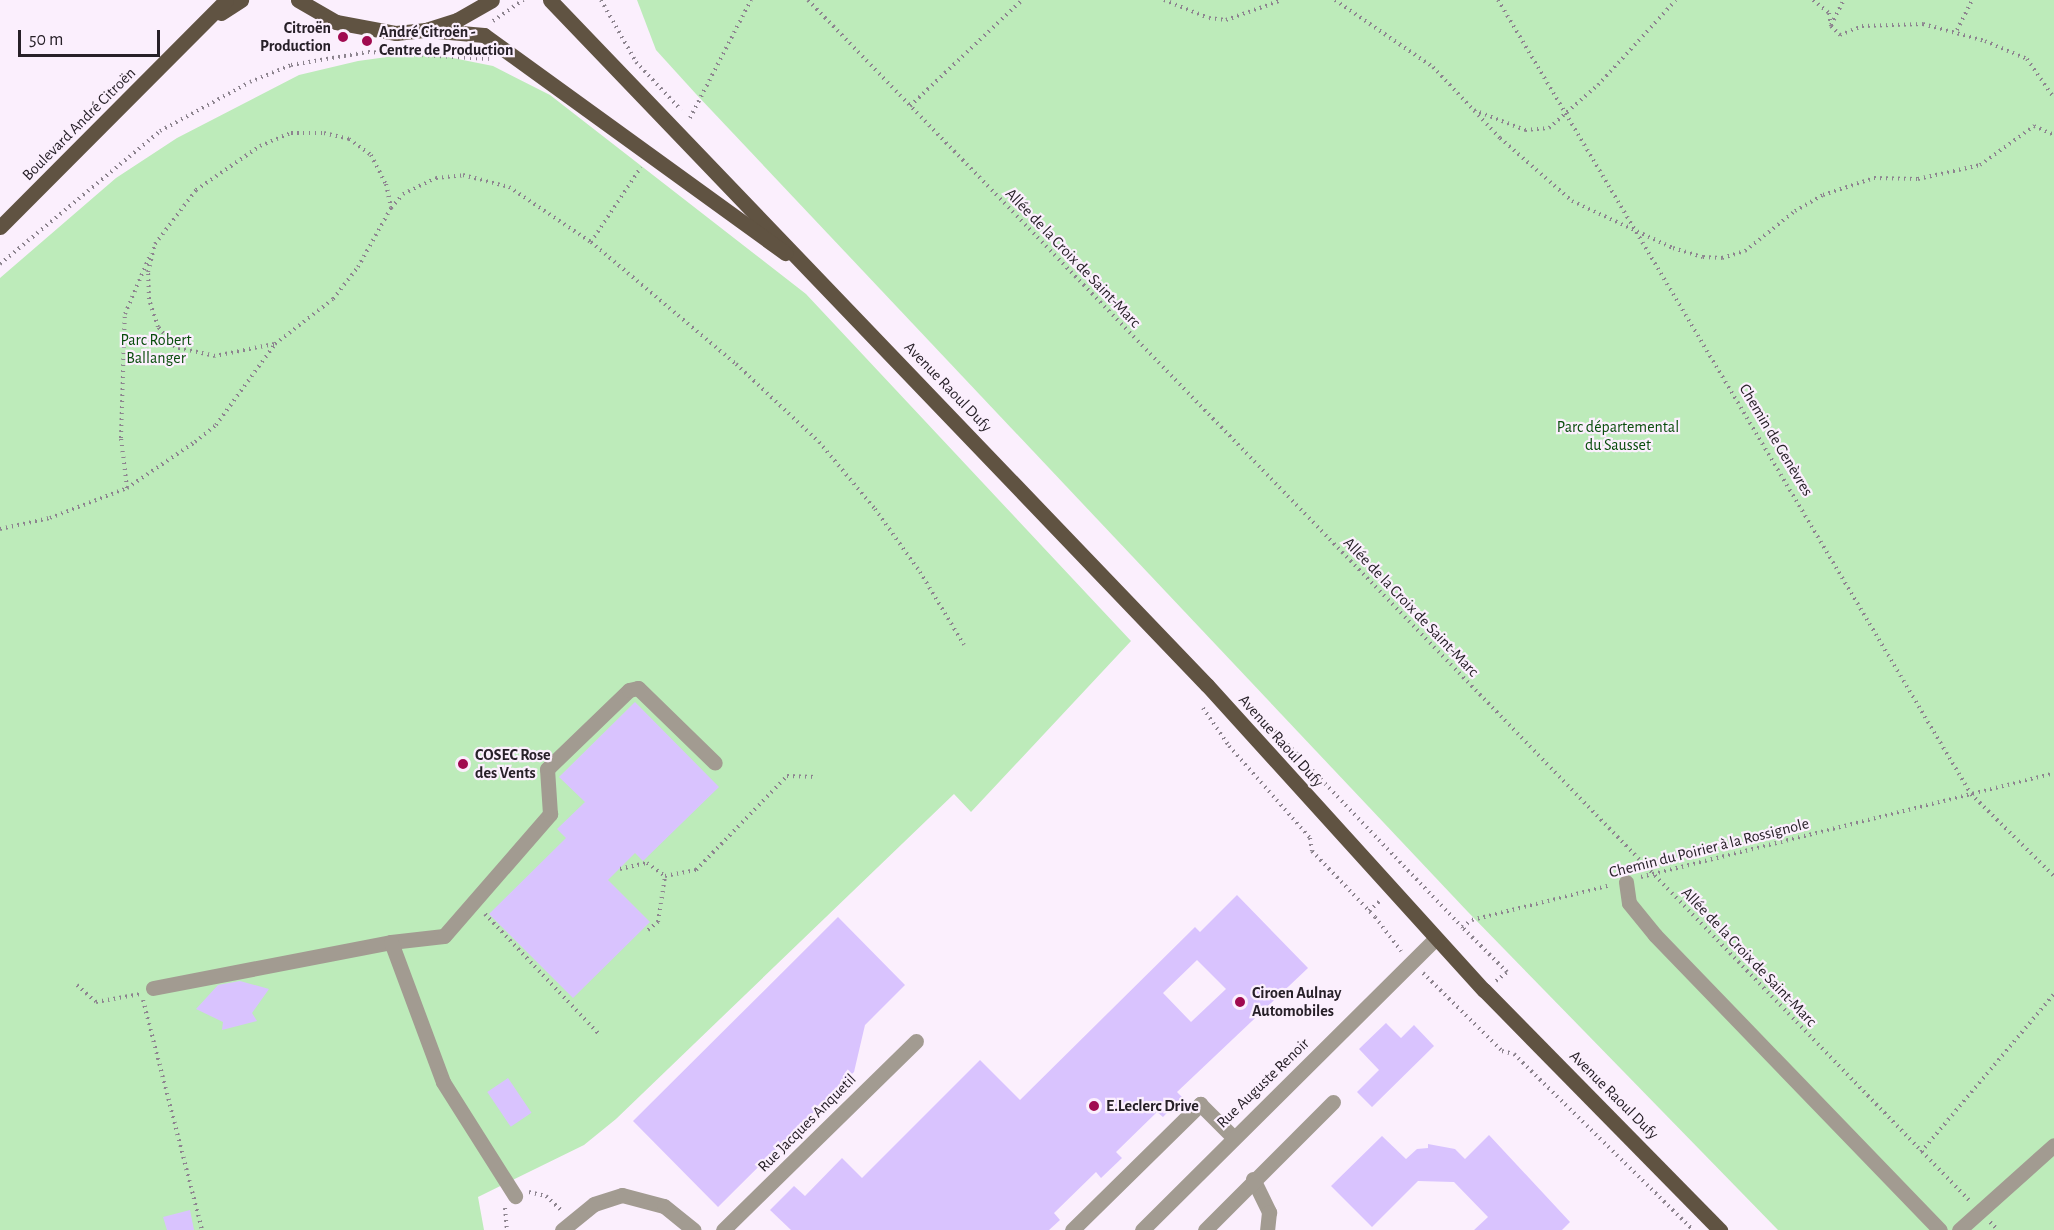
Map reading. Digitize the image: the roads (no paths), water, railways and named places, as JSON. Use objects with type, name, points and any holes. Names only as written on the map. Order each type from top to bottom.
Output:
[{"type":"main road","name":"Boulevard André Citroën","points":[[0,227],[208,22],[226,0]]},
{"type":"main road","name":"Boulevard André Citroën","points":[[208,22],[241,0]]},
{"type":"main road","points":[[298,0],[336,22],[365,30],[396,33],[426,30],[457,20],[492,0]]},
{"type":"main road","name":"Avenue Raoul Dufy","points":[[550,0],[1207,685],[1435,939],[1720,1230]]},
{"type":"main road","name":"Avenue Raoul Dufy","points":[[426,30],[484,35],[817,276]]},
{"type":"street","points":[[153,988],[391,942],[444,936],[550,814],[548,769],[628,690],[638,688],[715,763]]},
{"type":"street","points":[[1626,882],[1629,903],[1655,935],[1940,1230]]},
{"type":"street","name":"Rue Auguste Renoir","points":[[1142,1230],[1233,1137],[1435,939]]},
{"type":"street","points":[[391,942],[443,1082],[515,1196]]},
{"type":"street","name":"Rue Jacques Anquetil","points":[[723,1230],[916,1041]]},
{"type":"street","points":[[1205,1230],[1253,1179],[1333,1102]]},
{"type":"street","points":[[1072,1230],[1200,1104],[1233,1137]]},
{"type":"street","points":[[1959,1230],[2054,1145]]},
{"type":"street","points":[[1253,1179],[1269,1212],[1267,1230]]},
{"type":"street","points":[[562,1230],[594,1204],[622,1195],[664,1206],[694,1230]]},
{"type":"place","name":"Citroën Production","points":[[343,37]]},
{"type":"place","name":"André Citroën - Centre de Production","points":[[367,41]]},
{"type":"place","name":"COSEC Rose des Vents","points":[[463,764]]},
{"type":"place","name":"Ciroen Aulnay Automobiles","points":[[1240,1002]]},
{"type":"place","name":"E.Leclerc Drive","points":[[1094,1106]]},
{"type":"park label","name":"Parc Robert Ballanger","points":[[156,349]]},
{"type":"park label","name":"Parc départemental du Sausset","points":[[1618,436]]}]
